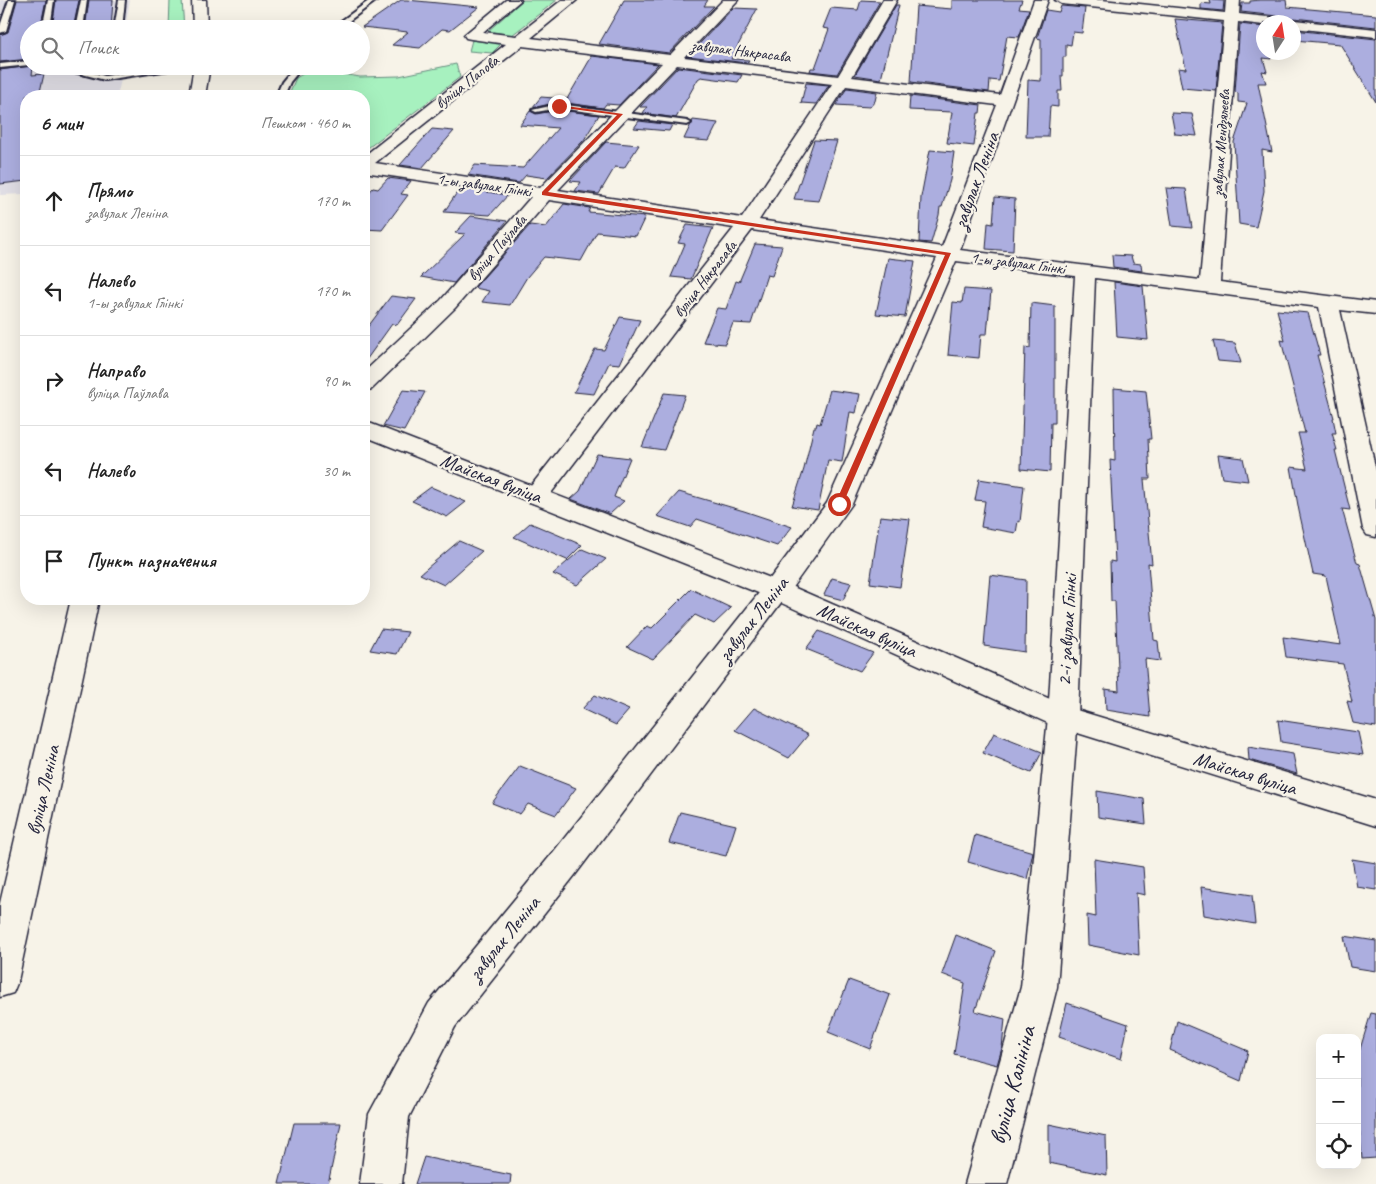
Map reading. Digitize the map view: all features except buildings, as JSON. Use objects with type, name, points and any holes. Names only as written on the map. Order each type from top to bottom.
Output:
[{"type":"street","points":[[199,0],[200,20]]},
{"type":"street","name":"вуліца Папова","points":[[472,35],[514,0]]},
{"type":"street","name":"вуліца Папова","points":[[370,159],[570,0]]},
{"type":"street","name":"вуліца Паўлава","points":[[370,378],[448,304],[544,194],[732,0]]},
{"type":"street","name":"вуліца Някрасава","points":[[536,496],[747,224],[842,81],[890,0]]},
{"type":"street","name":"завулак Леніна","points":[[381,1184],[389,1114],[442,1015],[563,865],[776,590],[839,504],[949,254],[1041,0]]},
{"type":"street","points":[[1062,0],[1256,20]]},
{"type":"street","name":"завулак Мендзялеева","points":[[1210,286],[1233,0]]},
{"type":"street","points":[[1301,25],[1376,33]]},
{"type":"street","name":"завулак Някрасава","points":[[472,35],[1006,101]]},
{"type":"street","points":[[198,90],[200,75]]},
{"type":"street","name":"1-ы завулак Глінкі","points":[[370,169],[949,254],[1376,308]]},
{"type":"street","name":"2-і завулак Глінкі","points":[[1039,987],[1063,717],[1085,271]]},
{"type":"street","points":[[1328,302],[1376,529]]},
{"type":"street","name":"Майская вуліца","points":[[370,430],[776,590],[1063,717],[1376,813]]},
{"type":"street","name":"вуліца Леніна","points":[[0,981],[84,605]]},
{"type":"street","name":"вуліца Калініна","points":[[986,1184],[1039,987]]},
{"type":"lane","points":[[0,32],[2,31],[12,0]]},
{"type":"lane","points":[[48,20],[51,0]]},
{"type":"lane","points":[[81,20],[84,0]]},
{"type":"lane","points":[[119,20],[122,0]]},
{"type":"lane","points":[[346,20],[374,0]]},
{"type":"lane","points":[[0,66],[20,64]]},
{"type":"lane","points":[[95,75],[105,78],[126,75]]},
{"type":"lane","points":[[283,90],[292,75]]},
{"type":"lane","points":[[536,110],[559,106],[687,124]]},
{"type":"shaded area","points":[[0,0],[130,0],[127,20],[20,20],[20,75],[116,75],[121,80],[118,90],[20,90],[20,194],[0,195]]},
{"type":"green space","points":[[170,0],[182,0],[183,20],[169,20]]},
{"type":"green space","points":[[523,0],[557,0],[512,35],[488,31]]},
{"type":"green space","points":[[472,40],[502,43],[492,53],[469,51]]},
{"type":"green space","points":[[456,64],[460,77],[370,146],[370,90],[291,90],[296,78],[301,75],[399,76]]},
{"type":"route","points":[[559,106],[620,114],[544,194],[949,254],[839,504]]}]
